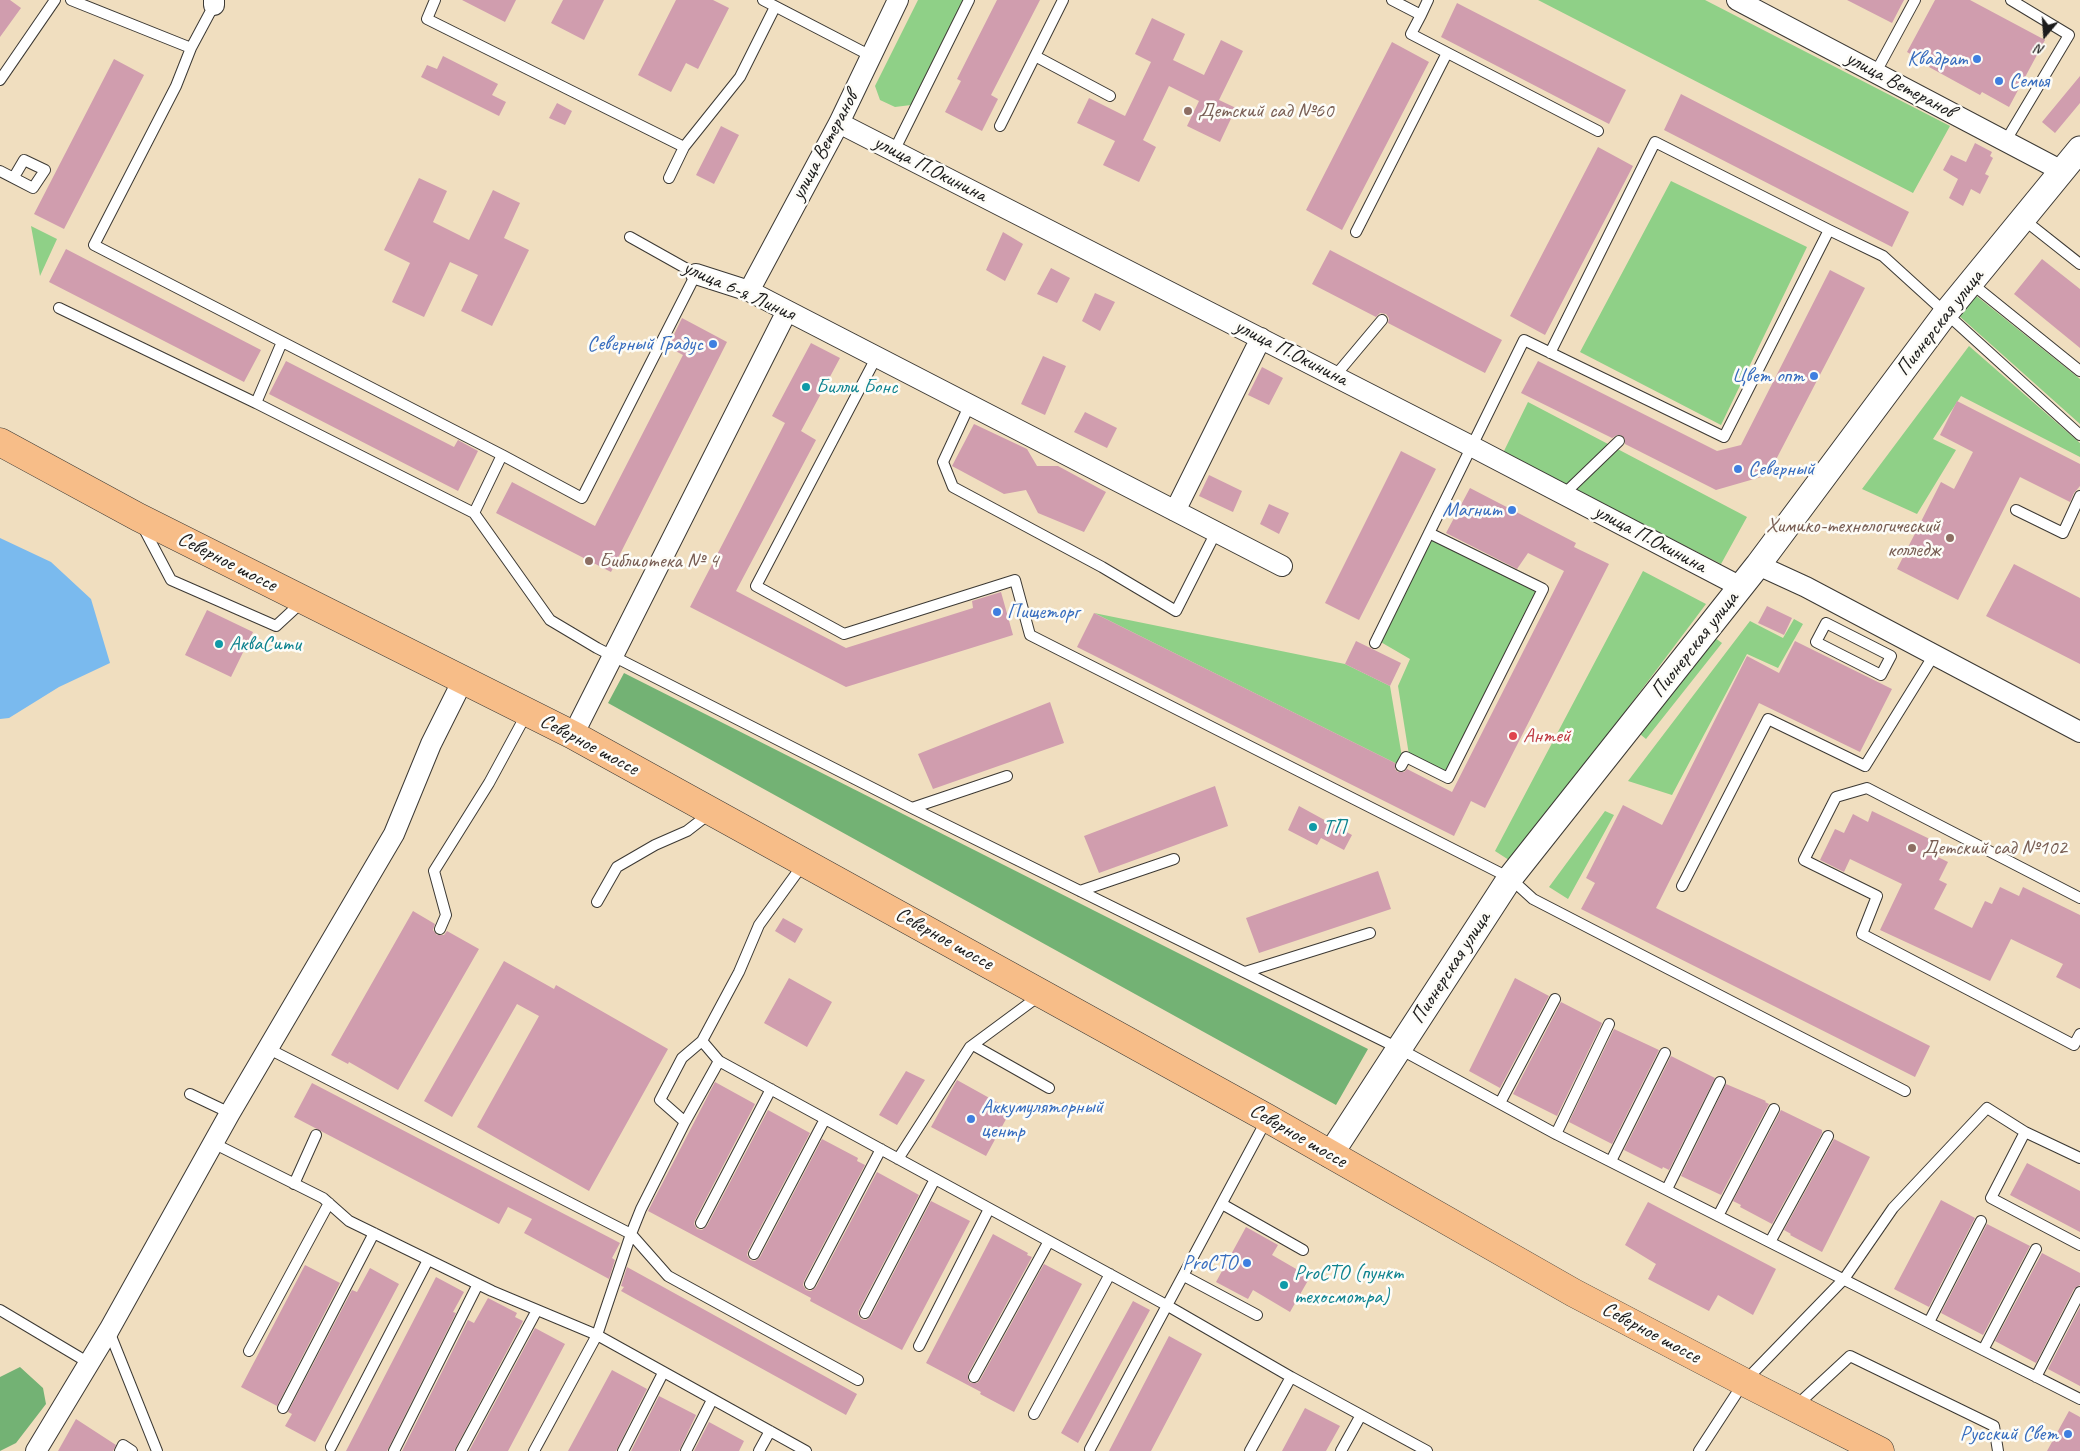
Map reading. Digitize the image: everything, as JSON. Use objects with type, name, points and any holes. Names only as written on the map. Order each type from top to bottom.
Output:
[{"type":"main road","name":"Северное шоссе","points":[[0,442],[138,517],[573,735],[1267,1118],[1574,1293],[1880,1451]]},
{"type":"street","name":"улица Ветеранов","points":[[749,290],[839,123],[898,0]]},
{"type":"street","name":"улица Ветеранов","points":[[1737,0],[2062,171]]},
{"type":"street","name":"улица П.Окинина","points":[[839,123],[1335,376],[1741,587]]},
{"type":"street","name":"Пионерская улица","points":[[1330,1155],[1510,878],[1758,565],[1945,314],[2080,149]]},
{"type":"street","name":"улица 6-я Линия","points":[[696,274],[749,290],[1282,566]]},
{"type":"street","points":[[573,735],[787,311]]},
{"type":"street","points":[[1175,511],[1261,338]]},
{"type":"street","points":[[1758,565],[1806,587],[2080,732]]},
{"type":"street","points":[[36,1451],[109,1330],[267,1048],[394,834],[431,744],[463,680]]},
{"type":"lane","points":[[0,80],[55,0]]},
{"type":"lane","points":[[71,0],[191,48]]},
{"type":"lane","points":[[435,0],[427,19],[684,147]]},
{"type":"lane","points":[[763,0],[871,56]]},
{"type":"lane","points":[[894,151],[969,0]]},
{"type":"lane","points":[[1000,126],[1064,0]]},
{"type":"lane","points":[[1392,0],[1420,15]]},
{"type":"lane","points":[[1428,0],[1411,34],[1598,130]]},
{"type":"lane","points":[[1876,72],[1915,0]]},
{"type":"lane","points":[[2005,142],[2069,35],[2012,0]]},
{"type":"lane","points":[[214,2],[191,48],[176,86],[94,245],[582,498],[696,274]]},
{"type":"lane","points":[[669,178],[684,147],[740,77],[775,7]]},
{"type":"lane","points":[[1356,232],[1447,52]]},
{"type":"lane","points":[[1035,56],[1110,96]]},
{"type":"lane","points":[[1550,353],[1655,142],[1884,256],[1945,314],[2080,435]]},
{"type":"lane","points":[[0,171],[14,177]]},
{"type":"lane","points":[[2023,219],[2080,264]]},
{"type":"lane","points":[[1375,643],[1524,340],[1724,437],[1829,230]]},
{"type":"lane","name":"улица 6-я Линия","points":[[630,237],[696,274]]},
{"type":"lane","points":[[1971,283],[2080,371]]},
{"type":"lane","points":[[59,308],[256,403],[474,513],[550,620],[613,656],[912,808],[1398,1048],[1556,1134],[2080,1399]]},
{"type":"lane","points":[[1335,376],[1382,320]]},
{"type":"lane","points":[[256,403],[282,342]]},
{"type":"lane","points":[[877,356],[756,586],[844,634],[1015,580],[1030,635],[1510,878],[1533,899],[1905,1091]]},
{"type":"lane","points":[[970,404],[943,462],[953,487],[1102,567],[1176,611],[1216,532]]},
{"type":"lane","points":[[1564,494],[1619,441]]},
{"type":"lane","points":[[474,513],[502,455]]},
{"type":"lane","points":[[2016,510],[2063,533],[2080,496]]},
{"type":"lane","points":[[138,517],[171,580],[276,626],[304,600]]},
{"type":"lane","points":[[1401,766],[1406,757],[1448,778],[1542,589],[1429,533]]},
{"type":"lane","points":[[1826,623],[1891,656],[1881,675],[1816,642],[1826,623]]},
{"type":"lane","points":[[1682,886],[1768,719],[1865,766],[1934,655]]},
{"type":"lane","points":[[440,929],[446,915],[434,871],[489,783],[527,712]]},
{"type":"lane","points":[[912,808],[1007,776]]},
{"type":"lane","points":[[2080,898],[1868,788],[1836,797],[1804,860],[1877,896],[1862,934],[2074,1045],[2080,1034]]},
{"type":"lane","points":[[1379,812],[1384,801]]},
{"type":"lane","points":[[597,902],[617,866],[655,844],[687,831],[712,812]]},
{"type":"lane","points":[[1080,890],[1174,859]]},
{"type":"lane","points":[[685,1122],[660,1100],[682,1058],[702,1042],[738,972],[759,925],[804,862]]},
{"type":"lane","points":[[1245,972],[1370,933]]},
{"type":"lane","points":[[898,1159],[973,1045],[1042,993]]},
{"type":"lane","points":[[1500,1103],[1555,999]]},
{"type":"lane","points":[[1556,1134],[1610,1024]]},
{"type":"lane","points":[[702,1042],[719,1061],[1168,1306],[1416,1448],[1427,1451]]},
{"type":"lane","points":[[973,1045],[1049,1088]]},
{"type":"lane","points":[[267,1048],[631,1234],[668,1276],[858,1380]]},
{"type":"lane","points":[[1611,1161],[1665,1053]]},
{"type":"lane","points":[[534,1451],[596,1335],[641,1209],[685,1122],[719,1061]]},
{"type":"lane","points":[[1667,1189],[1720,1082]]},
{"type":"lane","points":[[701,1223],[771,1089]]},
{"type":"lane","points":[[190,1094],[230,1113]]},
{"type":"lane","points":[[1699,1451],[1744,1382],[1844,1279],[1894,1208],[1987,1108],[2025,1132],[2080,1158]]},
{"type":"lane","points":[[1718,1216],[1774,1109]]},
{"type":"lane","points":[[1090,1449],[1267,1118]]},
{"type":"lane","points":[[754,1254],[825,1119]]},
{"type":"lane","points":[[2025,1132],[1990,1198],[2080,1245]]},
{"type":"lane","points":[[294,1184],[316,1135]]},
{"type":"lane","points":[[1770,1242],[1828,1136]]},
{"type":"lane","points":[[213,1143],[323,1198],[348,1221],[478,1284],[596,1335],[806,1451]]},
{"type":"lane","points":[[810,1284],[881,1149]]},
{"type":"lane","points":[[865,1313],[935,1179]]},
{"type":"lane","points":[[249,1351],[329,1203]]},
{"type":"lane","points":[[1222,1204],[1303,1250]]},
{"type":"lane","points":[[919,1346],[989,1209]]},
{"type":"lane","points":[[1929,1322],[1981,1221]]},
{"type":"lane","points":[[284,1408],[374,1233]]},
{"type":"lane","points":[[974,1377],[1048,1241]]},
{"type":"lane","points":[[1983,1350],[2036,1249]]},
{"type":"lane","points":[[331,1447],[428,1260]]},
{"type":"lane","points":[[1034,1414],[1110,1274]]},
{"type":"lane","points":[[1184,1276],[1257,1314]]},
{"type":"lane","points":[[394,1451],[478,1284]]},
{"type":"lane","points":[[2036,1377],[2080,1292]]},
{"type":"lane","points":[[0,1310],[89,1363]]},
{"type":"lane","points":[[461,1451],[537,1310]]},
{"type":"lane","points":[[109,1330],[157,1451]]},
{"type":"lane","points":[[1794,1408],[1850,1356],[1994,1426],[1998,1451]]},
{"type":"lane","points":[[623,1451],[663,1373]]},
{"type":"lane","points":[[1250,1451],[1291,1377]]},
{"type":"lane","points":[[686,1451],[712,1400]]},
{"type":"lane","points":[[1341,1451],[1361,1415]]},
{"type":"lane","points":[[759,1451],[770,1431]]},
{"type":"lane","points":[[120,1451],[123,1445],[132,1451]]},
{"type":"green space","points":[[918,0],[963,0],[911,105],[895,107],[880,100],[875,86]]},
{"type":"green space","points":[[1538,0],[1705,0],[1950,126],[1913,193]]},
{"type":"green space","points":[[1671,181],[1807,247],[1721,425],[1580,352]]},
{"type":"green space","points":[[31,226],[57,239],[40,276]]},
{"type":"green space","points":[[1974,294],[2080,379],[2080,424],[1957,314]]},
{"type":"green space","points":[[1969,346],[2080,443],[2080,457],[1961,396],[1933,439],[1956,450],[1917,514],[1862,489]]},
{"type":"green space","points":[[1528,402],[1747,517],[1721,564],[1503,453]]},
{"type":"green space","points":[[1430,537],[1538,591],[1447,774],[1409,755],[1398,686],[1410,659],[1379,641]]},
{"type":"green space","points":[[1643,571],[1706,604],[1512,862],[1495,851]]},
{"type":"green space","points":[[1094,613],[1345,664],[1390,686],[1402,757],[1399,765]]},
{"type":"green space","points":[[1794,619],[1803,624],[1778,668],[1747,654],[1672,795],[1628,781],[1750,621],[1783,638]]},
{"type":"green space","points":[[1711,635],[1722,643],[1646,739],[1635,730]]},
{"type":"green space","points":[[624,673],[1368,1049],[1336,1105],[608,703]]},
{"type":"green space","points":[[1605,811],[1614,815],[1568,899],[1549,887]]},
{"type":"green space","points":[[20,1367],[43,1388],[46,1404],[16,1443],[0,1451],[0,1377]]},
{"type":"water","points":[[0,538],[51,562],[91,599],[110,663],[59,687],[9,718],[0,719]]},
{"type":"building","points":[[0,0],[10,0],[21,8],[0,37]]},
{"type":"building","points":[[462,0],[516,0],[505,22]]},
{"type":"building","points":[[563,0],[604,0],[584,40],[551,23]]},
{"type":"building","points":[[676,0],[713,0],[729,8],[698,69],[686,63],[671,92],[638,75]]},
{"type":"building","points":[[997,0],[1040,0],[991,95],[998,99],[982,131],[945,112],[961,81],[957,79]]},
{"type":"building","points":[[1847,0],[1904,0],[1892,23]]},
{"type":"building","name":"Квадрат","points":[[1935,0],[1970,0],[2045,40],[2009,107],[1982,92],[1980,95],[1929,67],[1930,65],[1907,52]]},
{"type":"building","points":[[1457,3],[1626,90],[1609,124],[1441,37]]},
{"type":"building","points":[[1152,18],[1185,34],[1173,60],[1204,75],[1221,40],[1243,51],[1219,100],[1236,108],[1220,142],[1187,126],[1199,101],[1169,86],[1143,140],[1156,147],[1139,182],[1103,165],[1115,141],[1077,123],[1089,98],[1125,116],[1151,62],[1135,54]]},
{"type":"building","points":[[1392,42],[1429,62],[1342,230],[1306,210]]},
{"type":"building","points":[[443,56],[498,84],[492,95],[506,102],[499,116],[421,77],[427,65],[437,69]]},
{"type":"building","points":[[114,59],[144,75],[64,229],[34,214]]},
{"type":"building","points":[[2080,76],[2080,103],[2055,133],[2042,122]]},
{"type":"building","points":[[1681,94],[1909,212],[1892,247],[1664,130]]},
{"type":"building","points":[[557,103],[572,111],[565,125],[549,118]]},
{"type":"building","points":[[721,126],[739,135],[714,184],[696,175]]},
{"type":"building","points":[[1975,143],[1992,152],[1990,156],[1993,158],[1985,174],[1989,176],[1980,194],[1971,189],[1963,206],[1949,198],[1958,179],[1943,170],[1951,155],[1966,162]]},
{"type":"building","points":[[1598,147],[1633,166],[1545,335],[1510,316]]},
{"type":"building","points":[[419,178],[447,191],[433,222],[469,240],[493,190],[520,203],[504,238],[529,250],[492,326],[461,311],[478,275],[450,262],[424,317],[392,302],[410,263],[384,250]]},
{"type":"building","points":[[1003,232],[1023,244],[1005,281],[986,270]]},
{"type":"building","points":[[66,249],[261,350],[244,382],[49,282]]},
{"type":"building","points":[[1330,250],[1502,340],[1485,373],[1388,323],[1389,318],[1386,314],[1380,313],[1376,317],[1312,284]]},
{"type":"building","points":[[2042,259],[2080,289],[2080,348],[2014,294]]},
{"type":"building","points":[[1051,268],[1070,278],[1057,303],[1037,294]]},
{"type":"building","points":[[1830,270],[1865,288],[1768,475],[1716,490],[1625,444],[1625,439],[1621,435],[1612,438],[1521,393],[1538,361],[1717,451],[1741,445]]},
{"type":"building","points":[[1095,293],[1115,302],[1100,331],[1082,321]]},
{"type":"building","points":[[682,318],[727,342],[611,572],[496,513],[512,482],[595,526],[683,355],[668,347]]},
{"type":"building","points":[[811,343],[840,358],[801,431],[816,440],[736,591],[846,648],[973,608],[972,601],[1001,592],[1013,635],[846,687],[690,607],[785,423],[772,416]]},
{"type":"building","points":[[1043,356],[1066,366],[1045,415],[1021,404]]},
{"type":"building","points":[[286,361],[454,447],[458,440],[478,451],[458,491],[269,394]]},
{"type":"building","points":[[1262,367],[1283,378],[1269,405],[1248,395]]},
{"type":"building","name":"Химико-технологический колледж","points":[[1957,401],[2080,464],[2080,486],[2070,502],[2020,477],[1958,600],[1897,569],[1941,482],[1954,489],[1973,452],[1940,435]]},
{"type":"building","points":[[1085,412],[1117,428],[1107,448],[1074,432]]},
{"type":"building","points":[[974,424],[1027,449],[1037,466],[1058,466],[1106,492],[1084,532],[1038,513],[1026,490],[1004,494],[952,466]]},
{"type":"building","points":[[1401,451],[1436,469],[1359,620],[1325,603]]},
{"type":"building","points":[[1209,475],[1242,491],[1233,512],[1199,496]]},
{"type":"building","points":[[1470,488],[1576,543],[1574,547],[1609,564],[1485,808],[1471,801],[1454,836],[1077,647],[1094,613],[1395,763],[1395,769],[1398,772],[1404,772],[1407,769],[1452,792],[1564,571],[1528,553],[1517,569],[1446,533]]},
{"type":"building","points":[[1269,504],[1289,513],[1279,534],[1260,524]]},
{"type":"building","points":[[2014,564],[2080,598],[2080,664],[1986,616]]},
{"type":"building","points":[[1767,606],[1792,618],[1784,635],[1758,623]]},
{"type":"building","name":"АкваСити","points":[[207,610],[253,632],[231,677],[185,655]]},
{"type":"building","points":[[1356,641],[1401,663],[1390,686],[1345,664]]},
{"type":"building","points":[[1795,641],[1892,689],[1860,752],[1759,703],[1656,908],[1930,1046],[1915,1077],[1581,909],[1595,883],[1586,878],[1623,805],[1662,825],[1747,656],[1779,673]]},
{"type":"building","points":[[1050,702],[1064,743],[933,789],[918,754]]},
{"type":"building","points":[[1215,786],[1228,826],[1099,873],[1084,836]]},
{"type":"building","name":"ТП","points":[[1299,806],[1352,835],[1344,850],[1321,838],[1317,845],[1288,830]]},
{"type":"building","points":[[1872,811],[1938,843],[1932,854],[1948,862],[1939,880],[1947,884],[1934,909],[1972,928],[1985,901],[1992,904],[2000,887],[2019,896],[2023,887],[2080,915],[2080,989],[2056,977],[2063,964],[2011,939],[1990,981],[1880,930],[1902,884],[1850,859],[1844,872],[1820,860],[1835,829],[1844,833],[1853,814],[1868,822]]},
{"type":"building","points":[[1378,871],[1391,909],[1259,953],[1246,918]]},
{"type":"building","points":[[413,911],[435,924],[433,930],[437,935],[444,935],[447,931],[479,949],[398,1090],[349,1062],[348,1064],[331,1055]]},
{"type":"building","points":[[783,918],[803,929],[795,943],[775,931]]},
{"type":"building","points":[[504,961],[554,989],[556,985],[668,1049],[589,1191],[477,1127],[539,1016],[517,1004],[452,1117],[424,1101]]},
{"type":"building","points":[[789,978],[832,1002],[807,1047],[764,1023]]},
{"type":"building","points":[[1515,978],[1549,996],[1500,1088],[1469,1071]]},
{"type":"building","points":[[1561,1002],[1602,1023],[1557,1116],[1513,1094]]},
{"type":"building","points":[[1614,1029],[1659,1050],[1612,1144],[1569,1122]]},
{"type":"building","points":[[1671,1056],[1715,1078],[1669,1170],[1663,1167],[1662,1169],[1624,1150]]},
{"type":"building","points":[[906,1071],[925,1080],[897,1125],[879,1115]]},
{"type":"building","points":[[957,1080],[1011,1110],[986,1156],[931,1127]]},
{"type":"building","points":[[715,1082],[755,1104],[695,1220],[694,1224],[697,1229],[702,1230],[707,1226],[768,1110],[810,1133],[748,1251],[747,1255],[750,1260],[755,1261],[760,1257],[822,1139],[858,1158],[857,1161],[865,1165],[804,1281],[803,1285],[806,1290],[811,1291],[816,1287],[877,1172],[919,1195],[859,1310],[858,1314],[861,1319],[866,1320],[871,1316],[931,1201],[970,1221],[902,1350],[810,1301],[811,1298],[648,1211]]},
{"type":"building","points":[[312,1083],[620,1243],[612,1258],[615,1260],[609,1279],[524,1233],[532,1219],[508,1207],[499,1224],[294,1117]]},
{"type":"building","points":[[1726,1084],[1769,1104],[1721,1195],[1681,1176]]},
{"type":"building","points":[[1781,1110],[1822,1130],[1822,1133],[1772,1224],[1740,1207],[1741,1205],[1733,1201]]},
{"type":"building","points":[[1834,1139],[1870,1157],[1822,1252],[1784,1230]]},
{"type":"building","points":[[2027,1163],[2080,1191],[2080,1232],[2010,1195]]},
{"type":"building","points":[[1941,1200],[1975,1218],[1929,1307],[1894,1289]]},
{"type":"building","points":[[1648,1202],[1776,1269],[1753,1315],[1718,1295],[1709,1311],[1648,1279],[1656,1264],[1625,1245]]},
{"type":"building","points":[[1987,1224],[2030,1246],[1983,1335],[1941,1313]]},
{"type":"building","points":[[1246,1227],[1278,1245],[1272,1255],[1310,1277],[1290,1312],[1253,1290],[1248,1299],[1216,1282]]},
{"type":"building","points":[[993,1234],[1032,1257],[968,1374],[968,1380],[971,1383],[977,1383],[980,1380],[1044,1264],[1082,1284],[1014,1412],[926,1363]]},
{"type":"building","points":[[2042,1253],[2080,1273],[2080,1285],[2074,1289],[2036,1363],[1995,1341]]},
{"type":"building","points":[[305,1265],[340,1283],[277,1406],[241,1387]]},
{"type":"building","points":[[627,1267],[857,1394],[846,1415],[621,1291],[624,1287],[621,1286]]},
{"type":"building","points":[[370,1268],[399,1284],[315,1442],[285,1426],[292,1414],[288,1412],[352,1290],[357,1292]]},
{"type":"building","points":[[436,1277],[464,1292],[453,1312],[456,1313],[387,1451],[346,1451]]},
{"type":"building","points":[[488,1298],[517,1313],[515,1317],[523,1321],[454,1451],[402,1451],[468,1320],[474,1323]]},
{"type":"building","points":[[1133,1301],[1150,1310],[1078,1443],[1061,1433]]},
{"type":"building","points":[[2080,1307],[2080,1386],[2048,1369]]},
{"type":"building","points":[[535,1328],[565,1344],[508,1451],[469,1451]]},
{"type":"building","points":[[1169,1336],[1202,1354],[1151,1451],[1109,1451]]},
{"type":"building","points":[[612,1370],[647,1389],[616,1451],[568,1451]]},
{"type":"building","points":[[659,1396],[696,1415],[679,1451],[631,1451]]},
{"type":"building","points":[[1305,1408],[1340,1426],[1326,1451],[1282,1451]]},
{"type":"building","name":"Русский Свет","points":[[2069,1411],[2080,1417],[2080,1451],[2047,1451]]},
{"type":"building","points":[[76,1419],[116,1445],[113,1451],[58,1451]]},
{"type":"building","points":[[709,1422],[744,1441],[739,1451],[694,1451]]},
{"type":"place","name":"Квадрат","points":[[1977,59]]},
{"type":"place","name":"Семья","points":[[1999,81]]},
{"type":"place","name":"Детский сад №60","points":[[1188,111]]},
{"type":"place","name":"Северный Градус","points":[[713,344]]},
{"type":"place","name":"Цвет опт","points":[[1814,376]]},
{"type":"place","name":"Билли Бонс","points":[[806,387]]},
{"type":"place","name":"Северный","points":[[1738,469]]},
{"type":"place","name":"Магнит","points":[[1512,510]]},
{"type":"place","name":"Химико-технологический колледж","points":[[1950,538]]},
{"type":"place","name":"Библиотека № 4","points":[[589,561]]},
{"type":"place","name":"Пищеторг","points":[[997,612]]},
{"type":"place","name":"АкваСити","points":[[219,644]]},
{"type":"place","name":"Антей","points":[[1513,736]]},
{"type":"place","name":"ТП","points":[[1313,827]]},
{"type":"place","name":"Детский сад №102","points":[[1912,848]]},
{"type":"place","name":"Аккумуляторный центр","points":[[971,1119]]},
{"type":"place","name":"ProСТО","points":[[1247,1263]]},
{"type":"place","name":"ProСТО (пункт техосмотра)","points":[[1284,1285]]},
{"type":"place","name":"Русский Свет","points":[[2068,1434]]}]
